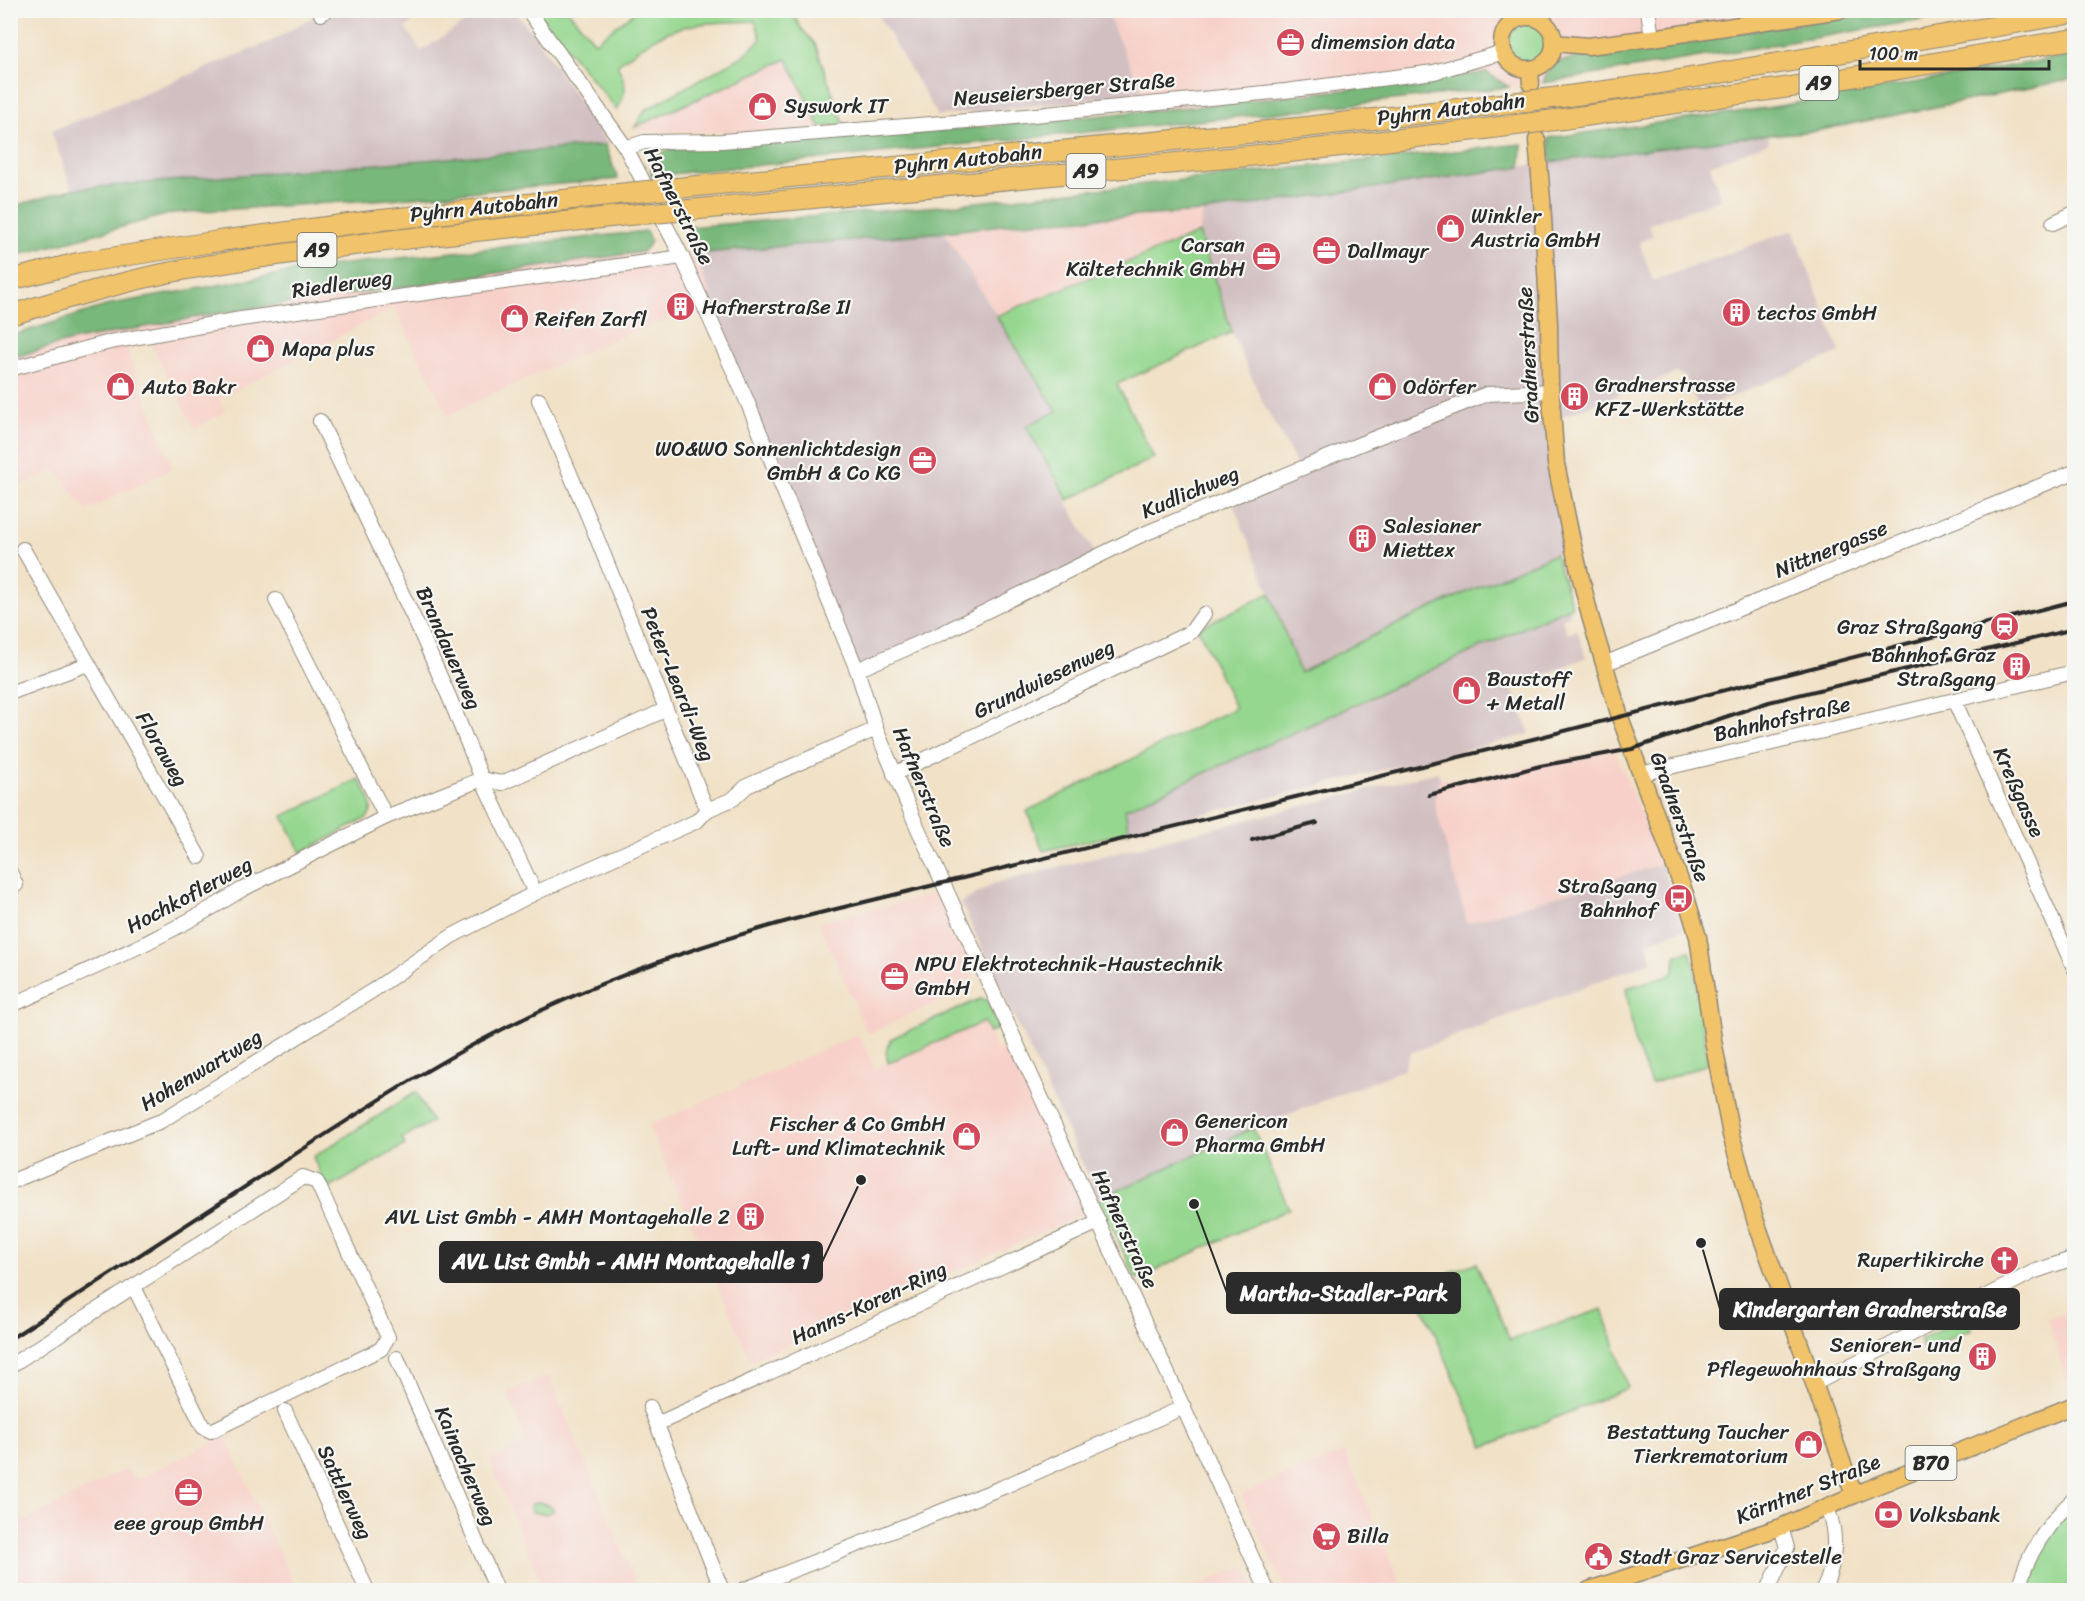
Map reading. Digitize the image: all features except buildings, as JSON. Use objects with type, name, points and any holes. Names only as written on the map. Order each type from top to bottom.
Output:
[{"type":"highway","name":"Pyhrn Autobahn","points":[[10,280],[78,263],[364,222],[677,188],[1298,128],[1649,86],[2074,13]]},
{"type":"highway","name":"Pyhrn Autobahn","points":[[10,315],[73,296],[185,270],[361,244],[628,215],[1290,152],[1563,120],[1812,84],[2074,39]]},
{"type":"highway","points":[[10,294],[159,251]]},
{"type":"main road","points":[[1554,43],[1588,46],[1841,10]]},
{"type":"main road","points":[[1515,15],[1542,21],[1551,31],[1554,43],[1545,62],[1530,76],[1512,63],[1504,52],[1502,43],[1503,34],[1515,15]]},
{"type":"main road","name":"Gradnerstraße","points":[[1537,140],[1550,324],[1551,391],[1556,464],[1571,537],[1604,664],[1698,937],[1714,1046],[1731,1135],[1755,1219],[1854,1495]]},
{"type":"main road","name":"Kärntner Straße","points":[[1589,1590],[1781,1527],[2074,1406]]},
{"type":"street","name":"Hafnerstraße","points":[[528,10],[626,148],[682,257],[747,401],[857,670],[876,729],[894,774],[1267,1590]]},
{"type":"street","points":[[1648,10],[1652,38]]},
{"type":"street","name":"Neuseiersberger Straße","points":[[626,148],[644,142],[746,140],[1285,91],[1434,72],[1504,52]]},
{"type":"street","points":[[2053,223],[2074,213]]},
{"type":"street","name":"Riedlerweg","points":[[10,369],[110,342],[240,320],[682,257]]},
{"type":"street","name":"Kudlichweg","points":[[857,670],[940,634],[1139,536],[1360,444],[1487,394],[1551,391]]},
{"type":"street","name":"Peter-Leardi-Weg","points":[[539,400],[707,810]]},
{"type":"street","name":"Brandauerweg","points":[[320,421],[434,662],[482,779],[535,893]]},
{"type":"street","name":"Nittnergasse","points":[[1604,664],[2074,472]]},
{"type":"street","name":"Floraweg","points":[[23,549],[199,856]]},
{"type":"street","points":[[276,600],[386,818]]},
{"type":"street","name":"Grundwiesenweg","points":[[894,774],[1191,632],[1204,614]]},
{"type":"street","points":[[10,693],[88,663]]},
{"type":"street","name":"Bahnhofstraße","points":[[1640,774],[2074,672]]},
{"type":"street","name":"Kreßgasse","points":[[1954,700],[2074,968]]},
{"type":"street","name":"Hochkoflerweg","points":[[10,1006],[115,958],[241,890],[386,818],[482,779],[502,783],[665,710]]},
{"type":"street","points":[[535,893],[698,821],[707,810],[733,799],[747,786],[876,729]]},
{"type":"street","name":"Hohenwartweg","points":[[10,1182],[161,1121],[373,990],[452,936],[535,893]]},
{"type":"street","points":[[10,1366],[303,1178],[317,1182],[388,1337],[381,1349],[210,1431],[203,1427],[134,1287]]},
{"type":"street","name":"Hanns-Koren-Ring","points":[[657,1424],[1099,1222]]},
{"type":"street","points":[[1814,1384],[2033,1272],[2074,1258]]},
{"type":"street","name":"Kainacherweg","points":[[397,1358],[497,1590]]},
{"type":"street","points":[[650,1407],[722,1590]]},
{"type":"street","points":[[743,1590],[1003,1487],[1184,1407]]},
{"type":"street","name":"Sattlerweg","points":[[285,1411],[367,1590]]},
{"type":"street","points":[[2018,1590],[2032,1553],[2056,1517],[2074,1499]]},
{"type":"street","points":[[1823,1590],[1828,1581],[1834,1545],[1832,1522],[1826,1507]]},
{"type":"street","points":[[1768,1590],[1787,1548],[1781,1527]]},
{"type":"shaded area","points":[[514,10],[535,36],[608,144],[72,189],[51,131],[274,40],[322,11],[421,11],[406,28],[421,51],[482,11]]},
{"type":"shaded area","points":[[892,11],[1106,11],[1143,94],[938,116],[879,17]]},
{"type":"shaded area","points":[[1106,11],[1974,11],[1543,83],[1146,126],[1143,94]]},
{"type":"shaded area","points":[[787,59],[820,127],[719,132],[639,131],[635,127]]},
{"type":"shaded area","points":[[1768,135],[1769,142],[1710,165],[1721,199],[1649,224],[1653,236],[1639,242],[1653,281],[1793,230],[1840,352],[1700,410],[1685,376],[1676,373],[1560,417],[1569,498],[1579,544],[1437,605],[1337,652],[1300,673],[1233,505],[1298,476],[1294,459],[1262,401],[1232,332],[1199,233],[1203,212],[1551,162]]},
{"type":"shaded area","points":[[1203,212],[1199,233],[996,316],[944,232],[1019,223]]},
{"type":"shaded area","name":"WO&WO Sonnenlichtdesign GmbH & Co KG","points":[[944,232],[1057,412],[1026,427],[1097,557],[857,670],[720,339],[715,306],[694,254]]},
{"type":"shaded area","points":[[642,252],[694,254],[715,306],[653,324],[602,344],[448,415],[394,308],[219,399],[225,412],[194,429],[150,342],[127,350],[173,468],[86,511],[56,470],[11,490],[11,358],[71,341],[214,314]]},
{"type":"shaded area","points":[[1568,608],[1571,615],[1562,619],[1567,633],[1577,630],[1586,657],[1512,689],[1530,734],[1129,832],[1124,809]]},
{"type":"shaded area","points":[[1615,751],[1662,864],[1467,923],[1434,802],[1440,779],[1468,781],[1548,762]]},
{"type":"shaded area","points":[[1438,772],[1440,779],[1434,802],[1467,923],[1662,864],[1684,929],[1647,942],[1652,961],[1410,1053],[1403,1070],[1253,1128],[1099,1199],[961,903],[995,883]]},
{"type":"shaded area","points":[[937,894],[974,971],[968,988],[868,1034],[818,922]]},
{"type":"shaded area","points":[[984,1022],[997,1051],[1005,1047],[1009,1049],[1086,1213],[751,1361],[648,1126],[854,1036],[860,1037],[875,1069]]},
{"type":"shaded area","points":[[2074,1311],[2074,1389],[2068,1384],[2047,1318]]},
{"type":"shaded area","points":[[549,1376],[639,1590],[544,1590],[489,1460],[527,1444],[508,1392]]},
{"type":"shaded area","points":[[225,1436],[297,1590],[11,1590],[11,1526],[125,1469],[137,1479]]},
{"type":"shaded area","points":[[1345,1452],[1403,1590],[1285,1590],[1241,1495]]},
{"type":"shaded area","points":[[1246,1566],[1256,1590],[1185,1590]]},
{"type":"green space","points":[[538,11],[568,11],[595,42],[636,11],[791,11],[801,28],[815,44],[844,125],[820,127],[787,59],[635,127],[645,110],[743,56],[761,39],[755,21],[684,27],[659,36],[644,45],[617,65],[625,88],[617,110]]},
{"type":"green space","points":[[1663,11],[1685,11],[1686,15],[1665,19]]},
{"type":"green space","points":[[1890,11],[1975,11],[1543,83],[1553,65],[1574,58]]},
{"type":"green space","points":[[1527,24],[1540,30],[1546,43],[1540,56],[1527,62],[1514,56],[1508,43],[1514,30]]},
{"type":"green space","points":[[2074,55],[2074,79],[1816,131],[1551,162],[1549,138],[1767,108]]},
{"type":"green space","points":[[1486,72],[1509,87],[651,176],[651,166],[655,156],[670,149],[914,133],[1199,106],[1452,78]]},
{"type":"green space","points":[[1522,144],[1521,167],[1203,212],[1019,223],[944,232],[694,254],[689,227],[939,206]]},
{"type":"green space","points":[[605,145],[618,179],[389,199],[173,213],[11,257],[11,207],[72,189]]},
{"type":"green space","points":[[646,231],[651,242],[642,252],[214,314],[71,341],[11,358],[11,336],[112,304],[319,267]]},
{"type":"green space","points":[[1199,233],[1232,332],[1117,384],[1154,458],[1068,500],[1026,426],[1057,411],[996,316]]},
{"type":"green space","points":[[1555,554],[1572,606],[1125,809],[1129,832],[1043,851],[1027,811],[1235,708],[1198,628],[1270,593],[1300,673],[1394,625]]},
{"type":"green space","points":[[359,779],[371,804],[367,818],[301,853],[283,816]]},
{"type":"green space","points":[[1690,951],[1708,1064],[1651,1084],[1635,1043],[1626,988],[1673,974],[1677,954]]},
{"type":"green space","points":[[980,999],[987,1000],[999,1028],[989,1033],[984,1022],[888,1063],[887,1050],[892,1038]]},
{"type":"green space","points":[[416,1092],[432,1122],[402,1138],[405,1145],[328,1189],[313,1157]]},
{"type":"green space","points":[[1253,1128],[1289,1209],[1136,1279],[1099,1199]]},
{"type":"green space","points":[[1476,1263],[1510,1340],[1603,1309],[1628,1388],[1484,1447],[1420,1299],[1437,1279]]},
{"type":"green space","points":[[1965,1317],[1968,1318],[1972,1329],[1924,1350],[1920,1340]]},
{"type":"green space","points":[[539,1502],[551,1506],[554,1510],[547,1514],[531,1512],[530,1506]]},
{"type":"green space","points":[[2074,1510],[2074,1581],[2061,1590],[2024,1590],[2036,1556],[2048,1535],[2064,1517]]},
{"type":"railway","points":[[10,1339],[416,1077],[538,1012],[646,966],[795,919],[1533,739],[2074,601]]},
{"type":"railway","points":[[1429,795],[1540,766],[1632,749],[1769,702],[2074,629]]},
{"type":"railway","points":[[1252,840],[1317,823]]},
{"type":"place","name":"dimemsion data","points":[[1290,42]]},
{"type":"place","name":"Syswork IT","points":[[763,106]]},
{"type":"place","name":"Winkler Austria GmbH","points":[[1450,228]]},
{"type":"place","name":"Dallmayr","points":[[1326,251]]},
{"type":"place","name":"Carsan Kältetechnik GmbH","points":[[1266,257]]},
{"type":"place","name":"Hafnerstraße II","points":[[681,307]]},
{"type":"place","name":"tectos GmbH","points":[[1736,313]]},
{"type":"place","name":"Reifen Zarfl","points":[[514,319]]},
{"type":"place","name":"Mapa plus","points":[[261,349]]},
{"type":"place","name":"Auto Bakr","points":[[121,387]]},
{"type":"place","name":"Odörfer","points":[[1382,387]]},
{"type":"place","name":"Gradnerstrasse KFZ-Werkstätte","points":[[1574,397]]},
{"type":"place","name":"WO&WO Sonnenlichtdesign GmbH & Co KG","points":[[922,461]]},
{"type":"place","name":"Salesianer Miettex","points":[[1362,538]]},
{"type":"place","name":"Graz Straßgang","points":[[2004,627]]},
{"type":"place","name":"Bahnhof Graz Straßgang","points":[[2017,667]]},
{"type":"place","name":"Baustoff + Metall","points":[[1466,691]]},
{"type":"place","name":"Straßgang Bahnhof","points":[[1678,898]]},
{"type":"place","name":"NPU Elektrotechnik-Haustechnik GmbH","points":[[894,976]]},
{"type":"place","name":"Genericon Pharma GmbH","points":[[1174,1133]]},
{"type":"place","name":"Fischer & Co GmbH Luft- und Klimatechnik","points":[[967,1136]]},
{"type":"place","name":"AVL List Gmbh - AMH Montagehalle 1","points":[[861,1180]]},
{"type":"place","name":"Martha-Stadler-Park","points":[[1194,1204]]},
{"type":"place","name":"AVL List Gmbh - AMH Montagehalle 2","points":[[751,1217]]},
{"type":"place","name":"Kindergarten Gradnerstraße","points":[[1701,1243]]},
{"type":"place","name":"Rupertikirche","points":[[2005,1260]]},
{"type":"place","name":"Senioren- und Pflegewohnhaus Straßgang","points":[[1982,1357]]},
{"type":"place","name":"Bestattung Taucher Tierkrematorium","points":[[1809,1444]]},
{"type":"place","name":"eee group GmbH","points":[[189,1492]]},
{"type":"place","name":"Volksbank","points":[[1888,1515]]},
{"type":"place","name":"Billa","points":[[1326,1536]]},
{"type":"place","name":"Stadt Graz Servicestelle","points":[[1598,1557]]}]
